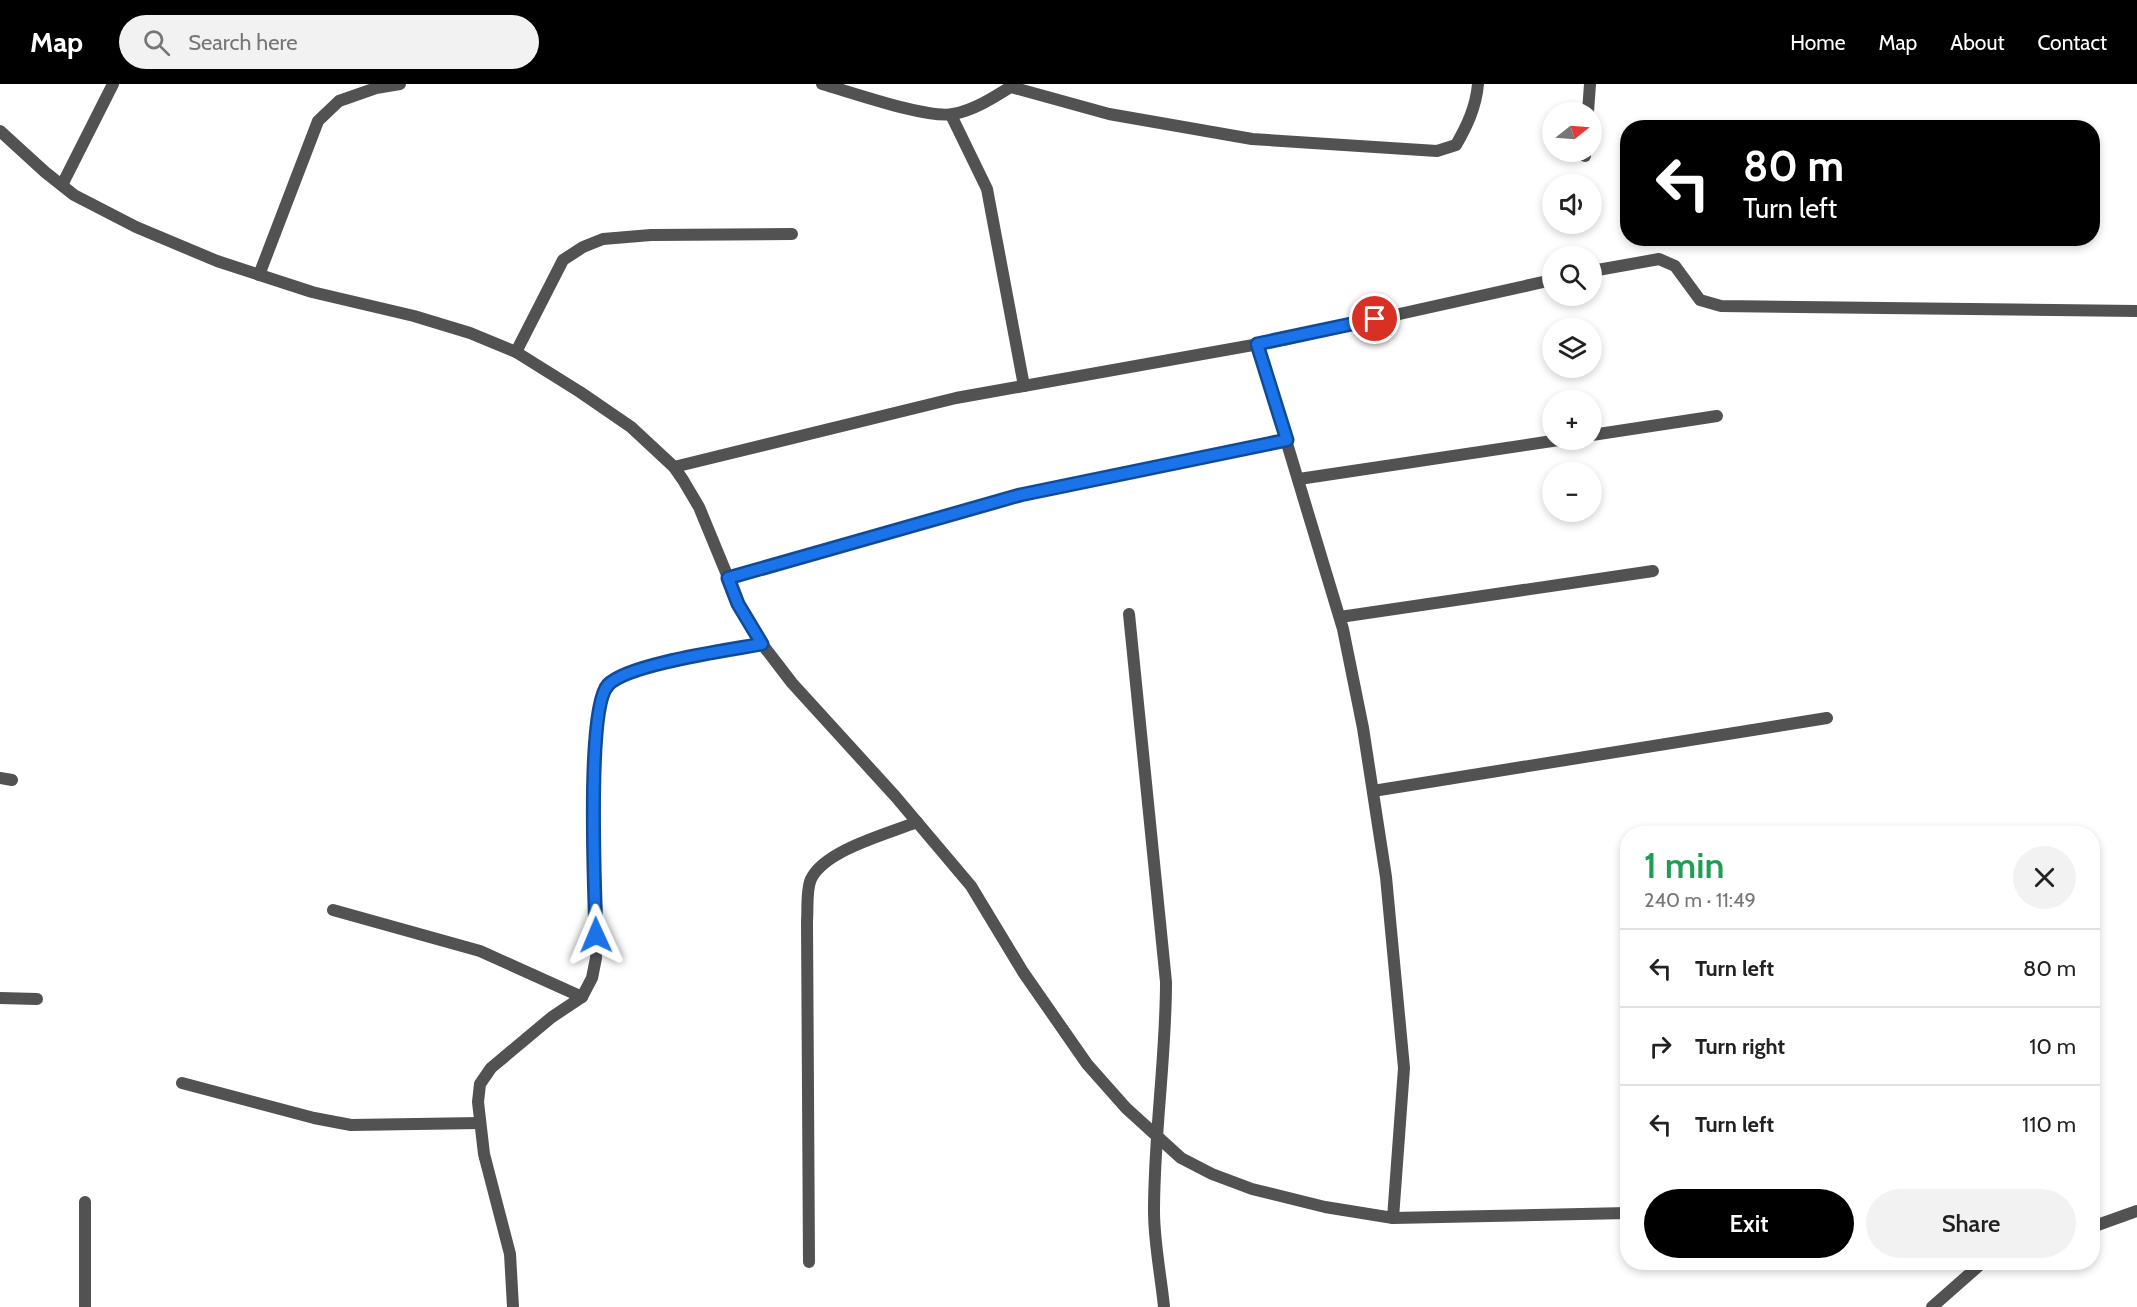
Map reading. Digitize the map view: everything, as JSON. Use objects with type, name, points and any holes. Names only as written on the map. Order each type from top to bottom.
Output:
[{"type":"street","points":[[62,185],[113,84]]},
{"type":"street","points":[[260,275],[318,121],[339,101],[376,88],[400,84]]},
{"type":"street","points":[[822,84],[924,112],[951,115],[969,109],[1013,85],[1109,114],[1252,139],[1437,151],[1456,146],[1468,124],[1477,98],[1478,84]]},
{"type":"street","points":[[1589,102],[1590,84]]},
{"type":"street","points":[[951,115],[987,189],[1024,386]]},
{"type":"street","points":[[0,131],[75,195],[136,227],[217,261],[312,292],[414,316],[470,333],[516,352],[631,427],[674,467],[699,507],[738,604],[762,644],[792,683],[917,822],[971,886],[1023,972],[1087,1064],[1126,1108],[1181,1158],[1212,1174],[1252,1189],[1325,1207],[1393,1218],[1620,1213]]},
{"type":"street","points":[[516,352],[563,260],[583,247],[603,239],[651,235],[792,234]]},
{"type":"street","points":[[1602,270],[1659,259],[1675,266],[1700,300],[1721,306],[2137,311]]},
{"type":"street","points":[[674,467],[956,398],[1257,344],[1542,282]]},
{"type":"street","points":[[1257,344],[1340,617],[1363,728],[1373,791],[1386,877],[1404,1068],[1393,1218]]},
{"type":"street","points":[[1602,433],[1717,416]]},
{"type":"street","points":[[728,578],[1020,495],[1287,440]]},
{"type":"street","points":[[1299,479],[1542,443]]},
{"type":"street","points":[[1340,617],[1653,571]]},
{"type":"street","points":[[1129,614],[1166,982],[1166,1030],[1156,1135],[1154,1214],[1164,1307]]},
{"type":"street","points":[[513,1307],[510,1254],[484,1154],[478,1102],[480,1084],[491,1068],[552,1017],[582,997],[592,978],[596,958],[593,776],[599,705],[607,685],[625,675],[655,665],[762,644]]},
{"type":"street","points":[[1373,791],[1827,718]]},
{"type":"street","points":[[809,1262],[807,921],[810,881],[818,868],[837,854],[917,822]]},
{"type":"street","points":[[333,910],[480,951],[582,997]]},
{"type":"street","points":[[0,998],[37,999]]},
{"type":"street","points":[[182,1083],[314,1118],[351,1125],[480,1123]]},
{"type":"street","points":[[85,1202],[85,1307]]},
{"type":"street","points":[[2100,1224],[2137,1211]]},
{"type":"street","points":[[1932,1307],[1974,1270]]},
{"type":"route","points":[[596,935],[593,776],[599,705],[607,685],[625,675],[655,665],[762,644],[738,604],[728,578],[1020,495],[1287,440],[1257,344],[1375,319]]}]
